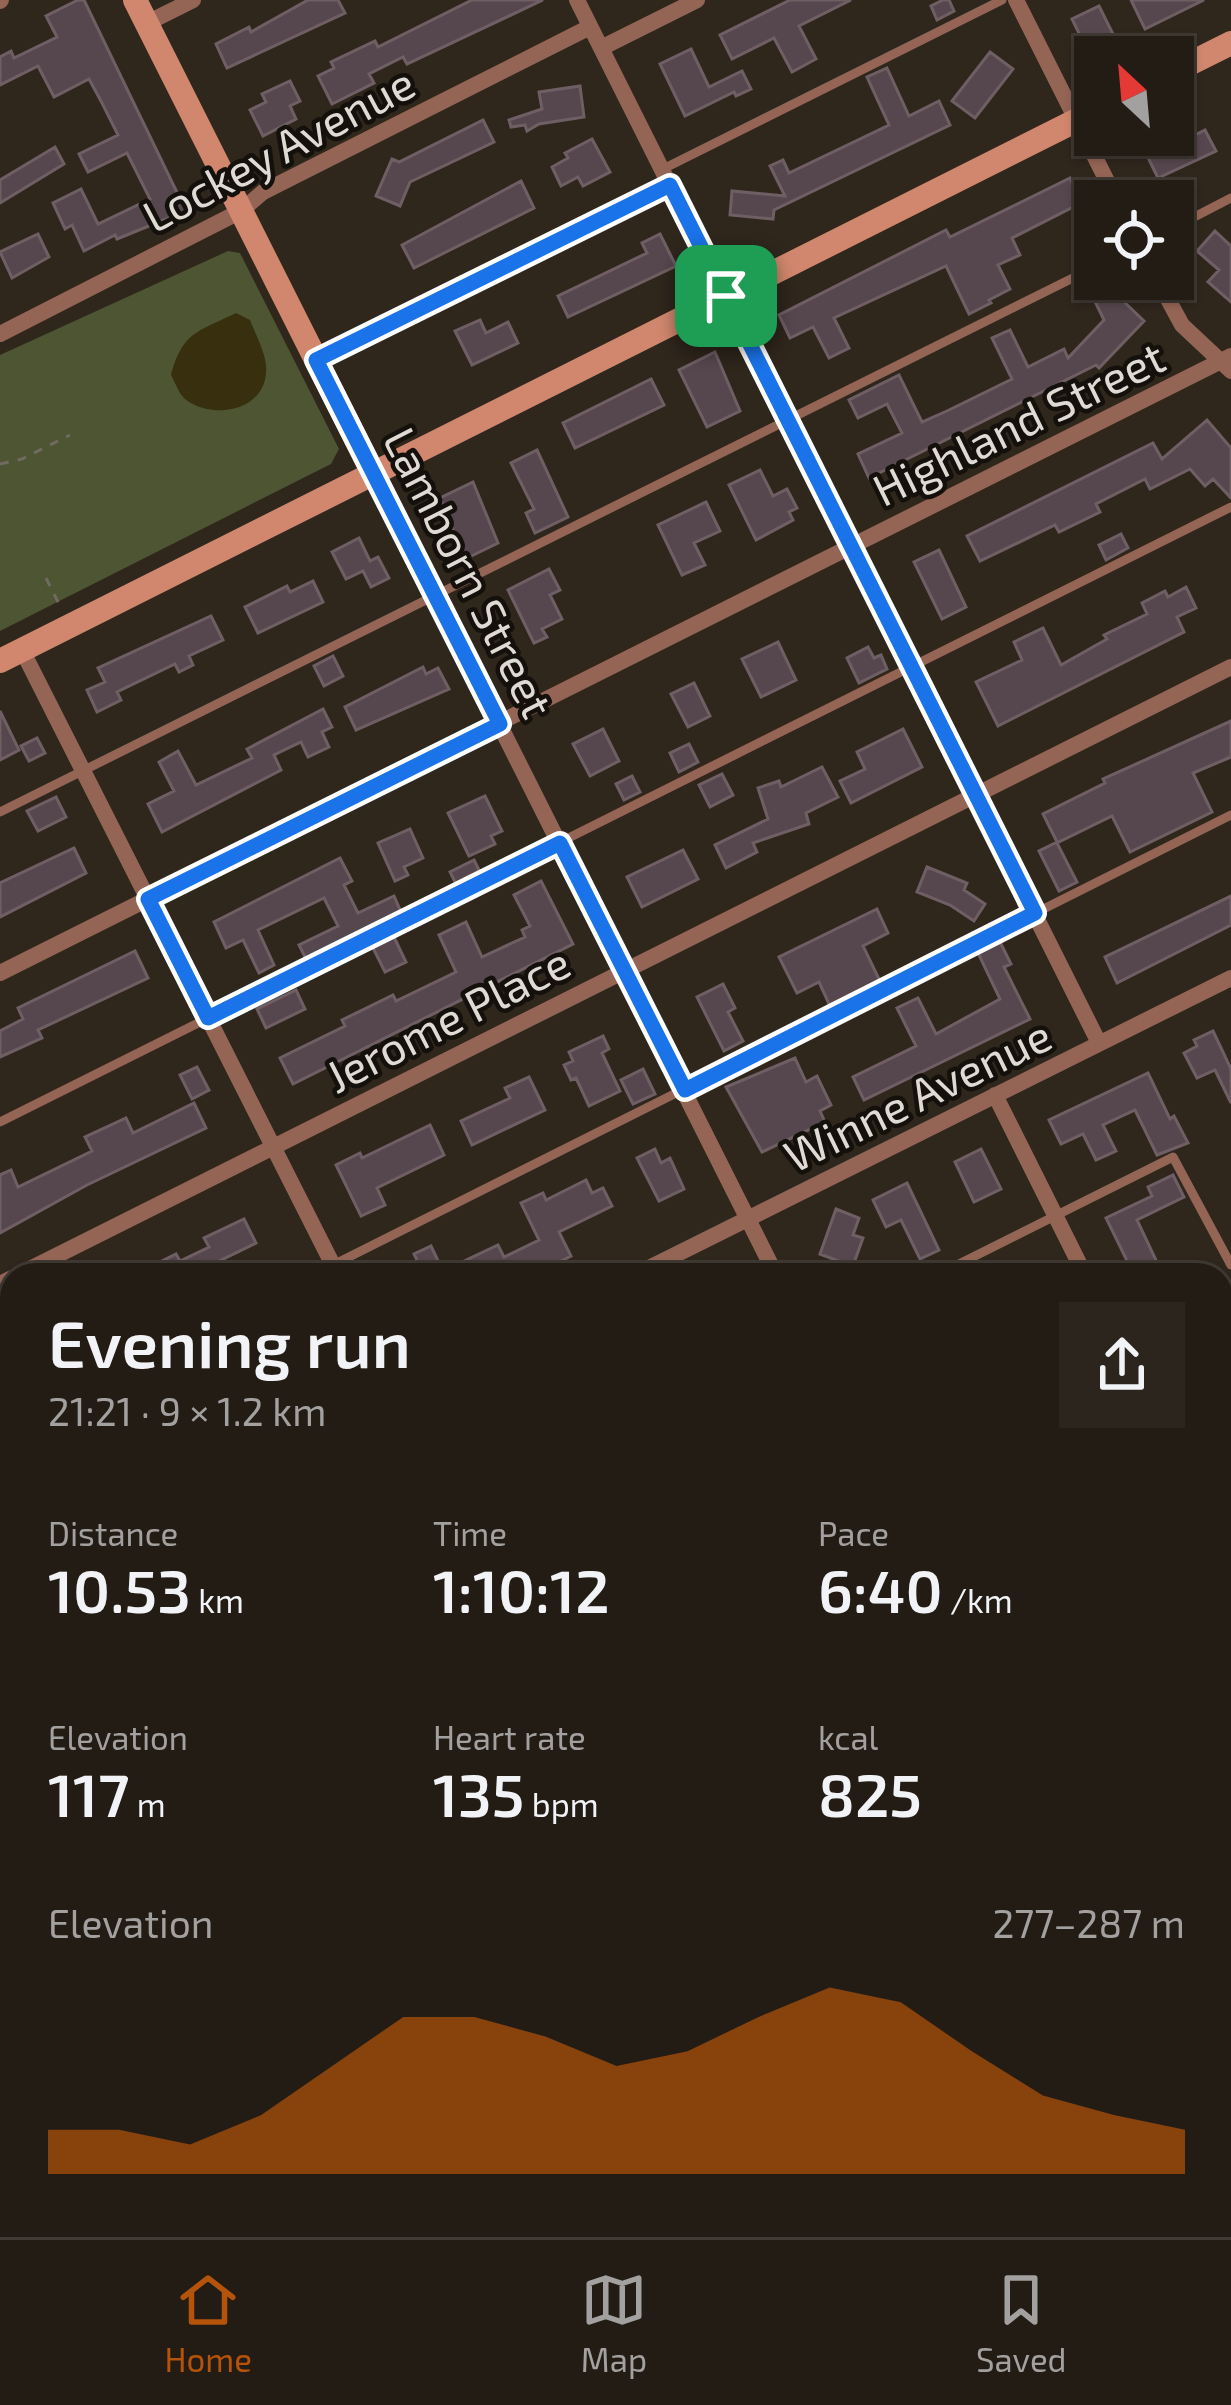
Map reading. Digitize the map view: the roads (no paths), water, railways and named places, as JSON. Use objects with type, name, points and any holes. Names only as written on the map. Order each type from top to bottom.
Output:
[{"type":"street","points":[[141,12],[193,0]]},
{"type":"street","points":[[577,0],[1099,1043]]},
{"type":"street","points":[[601,48],[697,0]]},
{"type":"street","points":[[1016,0],[1074,96]]},
{"type":"street","name":"Lamborn Street","points":[[141,12],[770,1263]]},
{"type":"street","name":"Lockey Avenue","points":[[0,334],[241,212],[262,192],[590,27]]},
{"type":"street","points":[[1194,62],[1231,43]]},
{"type":"street","points":[[332,1263],[83,771],[11,656],[1074,122]]},
{"type":"street","points":[[316,360],[666,177]]},
{"type":"street","points":[[1168,300],[1182,325],[1227,363]]},
{"type":"street","name":"Highland Street","points":[[0,973],[1227,363]]},
{"type":"street","name":"Jerome Place","points":[[41,1263],[1231,667]]},
{"type":"street","name":"Winne Avenue","points":[[659,1263],[1231,978]]},
{"type":"street","points":[[995,1095],[1079,1263]]},
{"type":"lane","points":[[666,177],[1002,0]]},
{"type":"lane","points":[[1194,217],[1231,198]]},
{"type":"lane","points":[[0,812],[1074,277]]},
{"type":"lane","points":[[0,1122],[1231,507]]},
{"type":"lane","points":[[350,1263],[1231,815]]},
{"type":"lane","points":[[961,1263],[1173,1157],[1230,1263]]}]
